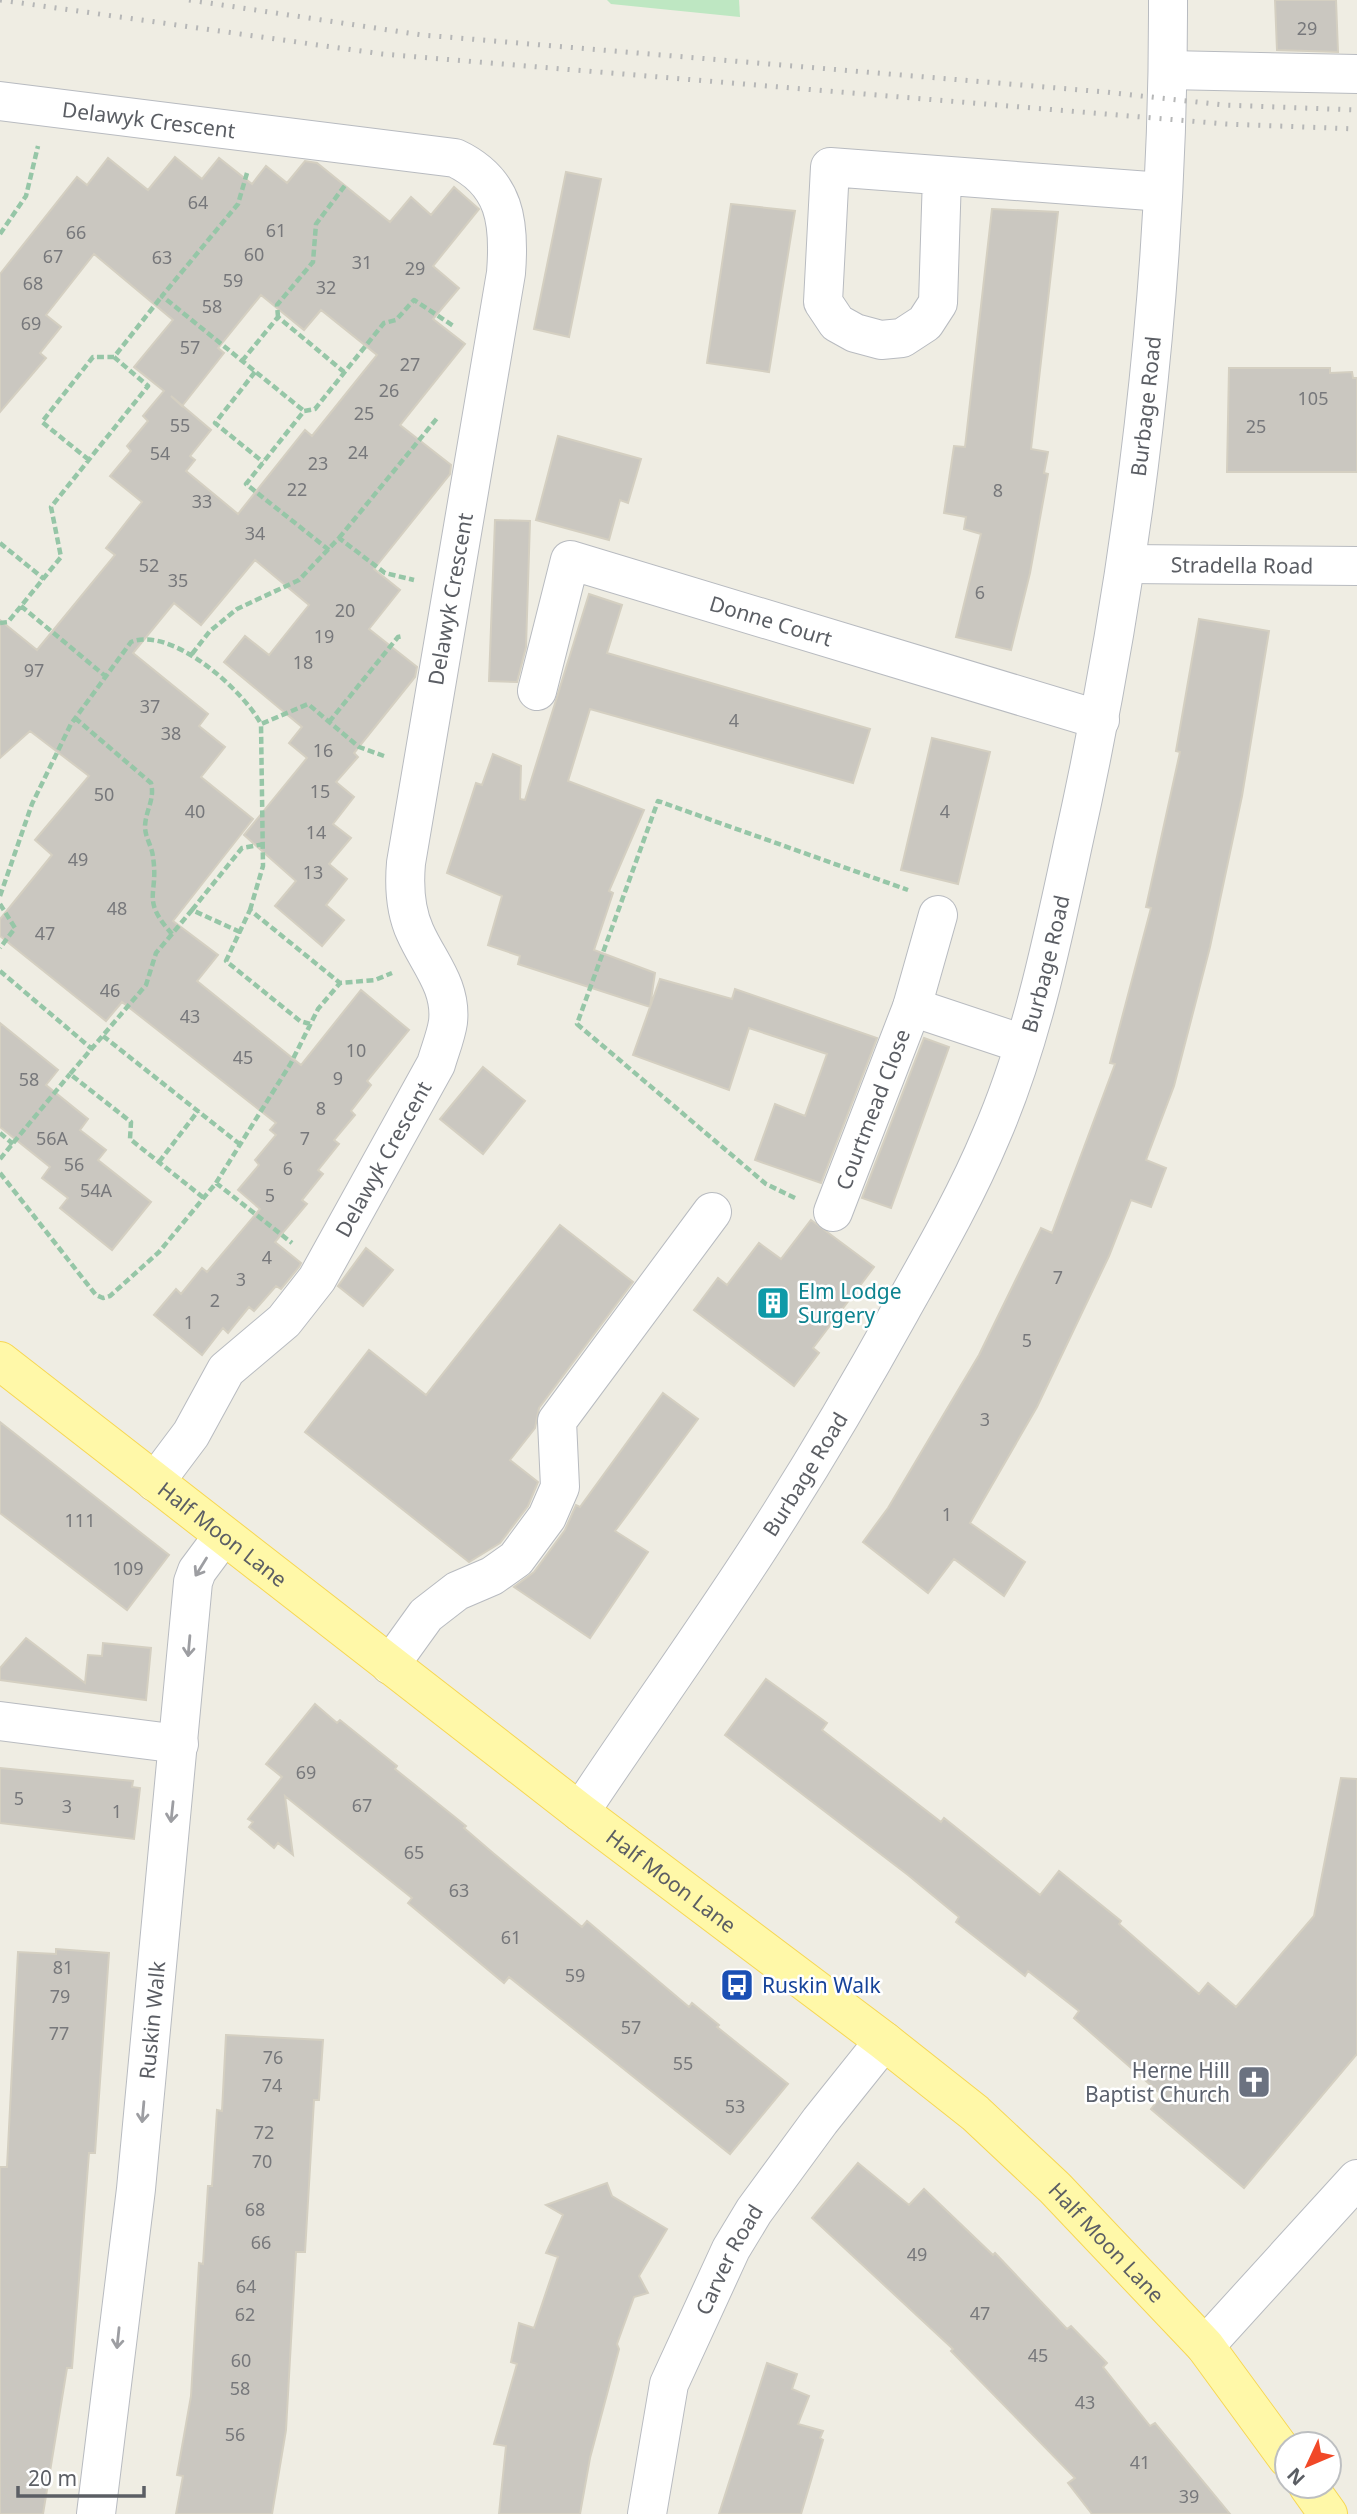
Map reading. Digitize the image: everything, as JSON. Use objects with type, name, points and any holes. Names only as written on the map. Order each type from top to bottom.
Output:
[{"type":"main road","name":"Half Moon Lane","points":[[0,1361],[580,1812],[884,2041],[975,2113],[1055,2188],[1205,2346],[1273,2439]]},
{"type":"street","name":"Burbage Road","points":[[580,1812],[749,1563],[821,1450],[949,1223],[992,1135],[1023,1044],[1055,929],[1100,720],[1126,564],[1140,458],[1163,192],[1168,0]]},
{"type":"street","points":[[1168,69],[1357,74]]},
{"type":"street","name":"Delawyk Crescent","points":[[0,101],[253,130],[455,158],[471,165],[498,197],[509,236],[494,343],[451,589],[404,885],[415,933],[443,982],[448,1020],[436,1064],[327,1261],[284,1321],[226,1370],[191,1434],[155,1482]]},
{"type":"street","points":[[942,176],[938,303],[925,323],[902,338],[881,340],[855,333],[837,323],[823,302],[831,167],[1163,192]]},
{"type":"street","name":"Donne Court","points":[[537,691],[570,560],[1100,720]]},
{"type":"street","name":"Stradella Road","points":[[1126,564],[1357,566]]},
{"type":"street","name":"Courtmead Close","points":[[833,1212],[912,1007],[938,915]]},
{"type":"street","name":"Courtmead Close","points":[[912,1007],[1023,1044]]},
{"type":"street","points":[[390,1665],[426,1615],[457,1591],[492,1576],[516,1559],[547,1517],[560,1487],[558,1421],[712,1212]]},
{"type":"street","name":"Ruskin Walk","points":[[96,2514],[136,2189],[193,1582],[197,1571],[223,1536]]},
{"type":"street","points":[[0,1721],[179,1744]]},
{"type":"street","name":"Carver Road","points":[[647,2514],[669,2384],[731,2249],[754,2211],[820,2121],[884,2041]]},
{"type":"street","points":[[1205,2346],[1357,2179]]},
{"type":"path","points":[[0,234],[16,213],[33,178],[44,106]]},
{"type":"path","points":[[114,357],[238,204],[248,169],[253,130]]},
{"type":"path","points":[[242,361],[278,317],[277,305],[313,262],[316,224],[343,190],[363,144]]},
{"type":"path","points":[[162,296],[304,411]]},
{"type":"path","points":[[329,550],[246,484],[304,411],[315,409],[384,324],[396,320],[414,300],[446,324],[494,343]]},
{"type":"path","points":[[278,317],[344,372]]},
{"type":"path","points":[[0,623],[8,622],[61,557],[51,507],[89,460],[148,386],[114,357],[93,357],[42,422],[89,460]]},
{"type":"path","points":[[255,372],[215,423],[263,463]]},
{"type":"path","points":[[192,654],[224,618],[299,580],[329,550],[447,406],[485,392]]},
{"type":"path","points":[[339,538],[385,573],[451,589]]},
{"type":"path","points":[[0,543],[44,579]]},
{"type":"path","points":[[21,606],[104,675]]},
{"type":"path","points":[[329,722],[398,637],[444,632]]},
{"type":"path","points":[[0,896],[32,804],[75,718],[104,675],[131,642],[141,638],[159,641],[192,654],[243,698],[261,724],[263,866],[250,910],[226,961],[300,1021],[310,1024]]},
{"type":"path","points":[[261,724],[308,704],[359,747],[421,770]]},
{"type":"path","points":[[75,718],[151,783],[154,796],[145,822],[154,865],[152,906],[172,934]]},
{"type":"path","points":[[833,1212],[823,1212],[766,1184],[577,1024],[658,801],[911,891],[938,915]]},
{"type":"path","points":[[0,1159],[146,985],[156,953],[242,848],[264,844]]},
{"type":"path","points":[[0,904],[15,928],[0,948]]},
{"type":"path","points":[[192,909],[240,932]]},
{"type":"path","points":[[250,910],[340,983],[375,981],[429,956]]},
{"type":"path","points":[[0,971],[92,1049]]},
{"type":"path","points":[[0,1173],[96,1295],[103,1298],[110,1296],[159,1252],[205,1199],[242,1146],[310,1024],[340,983]]},
{"type":"path","points":[[103,1036],[242,1146]]},
{"type":"path","points":[[71,1074],[131,1122],[130,1139],[205,1199]]},
{"type":"path","points":[[159,1162],[198,1111]]},
{"type":"path","points":[[0,1133],[13,1144]]},
{"type":"path","points":[[216,1183],[282,1237],[327,1261]]},
{"type":"green space","points":[[607,0],[739,0],[740,17],[611,4]]},
{"type":"building","points":[[1275,0],[1336,0],[1338,52],[1277,50]]},
{"type":"building","points":[[175,157],[202,179],[219,158],[252,184],[266,166],[287,183],[305,161],[317,163],[390,222],[411,197],[431,215],[454,187],[479,209],[433,266],[459,288],[433,319],[465,344],[400,425],[451,465],[450,474],[374,569],[400,590],[369,629],[417,667],[415,677],[354,753],[358,757],[336,782],[354,797],[333,824],[351,838],[329,864],[347,879],[326,905],[344,920],[322,946],[275,906],[296,881],[244,835],[307,758],[289,743],[302,727],[224,662],[245,636],[269,655],[309,605],[255,560],[201,625],[174,603],[133,653],[208,714],[199,726],[225,747],[201,777],[253,819],[173,921],[218,955],[197,981],[301,1065],[361,990],[409,1030],[367,1081],[371,1085],[351,1111],[355,1115],[334,1140],[339,1144],[318,1170],[323,1174],[302,1200],[307,1204],[275,1242],[301,1263],[299,1267],[281,1289],[276,1286],[254,1311],[249,1307],[228,1333],[223,1328],[202,1355],[154,1315],[176,1289],[181,1294],[202,1268],[207,1272],[260,1209],[238,1190],[259,1165],[255,1160],[276,1135],[270,1130],[276,1123],[122,1002],[106,1021],[0,936],[0,919],[52,855],[35,840],[89,776],[30,731],[0,758],[0,620],[37,650],[115,555],[106,548],[142,502],[110,476],[131,451],[127,446],[148,421],[143,416],[164,391],[134,367],[173,320],[94,254],[46,315],[61,327],[40,353],[46,358],[0,412],[0,274],[77,177],[87,185],[108,158],[148,190]],"holes":[[[261,295],[304,330],[321,310],[377,355],[312,436],[305,430],[238,514],[186,471],[195,460],[190,456],[211,430],[182,406],[224,353],[218,348]]]},
{"type":"building","points":[[566,172],[601,179],[569,337],[534,329]]},
{"type":"building","points":[[731,204],[795,211],[769,372],[707,363]]},
{"type":"building","points":[[992,209],[1058,212],[1031,449],[1048,452],[1044,473],[1048,474],[1030,573],[1011,650],[956,637],[981,534],[964,529],[966,517],[944,513],[954,446],[965,447]]},
{"type":"building","points":[[1229,368],[1330,368],[1330,373],[1352,372],[1353,378],[1357,378],[1357,472],[1227,472]]},
{"type":"building","points":[[558,436],[641,459],[628,503],[620,500],[609,540],[536,520]]},
{"type":"building","points":[[495,520],[530,521],[526,647],[517,682],[489,681]]},
{"type":"building","points":[[589,594],[622,605],[607,653],[870,729],[853,783],[590,709],[568,781],[644,810],[609,891],[613,893],[594,950],[655,973],[650,1007],[518,964],[520,956],[488,945],[502,896],[447,873],[476,783],[482,785],[493,754],[521,766],[520,799],[525,800]]},
{"type":"building","points":[[1199,619],[1269,631],[1242,796],[1210,947],[1174,1086],[1146,1160],[1166,1168],[1151,1207],[1131,1200],[1109,1256],[1037,1407],[970,1523],[1025,1562],[1004,1596],[954,1559],[928,1593],[863,1542],[888,1508],[979,1355],[1041,1228],[1052,1233],[1115,1064],[1110,1063],[1151,908],[1146,907],[1180,752],[1176,751]]},
{"type":"building","points":[[932,738],[990,752],[958,884],[901,870]]},
{"type":"building","points":[[660,979],[732,999],[735,989],[877,1038],[821,1183],[755,1160],[775,1104],[805,1116],[827,1054],[749,1028],[729,1090],[633,1055]]},
{"type":"building","points":[[0,1023],[58,1070],[46,1085],[88,1119],[80,1130],[106,1150],[98,1160],[151,1202],[112,1250],[60,1208],[68,1198],[42,1178],[50,1167],[0,1127]]},
{"type":"building","points":[[924,1038],[949,1047],[891,1208],[862,1198]]},
{"type":"building","points":[[483,1067],[525,1101],[483,1154],[440,1119]]},
{"type":"building","name":"Elm Lodge Surgery","points":[[811,1220],[874,1267],[813,1348],[819,1353],[794,1386],[694,1310],[718,1278],[727,1285],[759,1243],[781,1259]]},
{"type":"building","points":[[560,1225],[633,1282],[539,1408],[535,1428],[510,1460],[538,1482],[528,1506],[500,1543],[469,1562],[305,1432],[369,1350],[426,1395]]},
{"type":"building","points":[[366,1248],[393,1270],[363,1306],[338,1286]]},
{"type":"building","points":[[663,1393],[698,1419],[615,1531],[648,1552],[590,1638],[514,1587],[534,1572],[565,1530],[576,1505],[580,1507]]},
{"type":"building","points":[[0,1422],[169,1555],[127,1610],[0,1513]]},
{"type":"building","points":[[26,1638],[85,1683],[88,1655],[102,1656],[103,1643],[151,1648],[146,1700],[0,1680],[0,1668]]},
{"type":"building","points":[[766,1679],[827,1723],[822,1730],[941,1822],[944,1818],[1040,1895],[1059,1871],[1121,1921],[1119,1924],[1199,1994],[1208,1983],[1236,2007],[1314,1916],[1341,1778],[1357,1779],[1357,2054],[1244,2188],[1151,2109],[1162,2095],[1074,2018],[1079,2011],[1028,1971],[1025,1976],[956,1922],[959,1917],[908,1875],[725,1735]]},
{"type":"building","points":[[315,1704],[337,1723],[340,1720],[397,1766],[395,1769],[466,1826],[464,1828],[582,1927],[587,1921],[689,2007],[692,2003],[719,2025],[717,2027],[788,2084],[730,2154],[509,1977],[504,1983],[408,1903],[412,1898],[285,1796],[293,1855],[278,1843],[274,1848],[249,1827],[253,1822],[248,1819],[282,1777],[266,1764]]},
{"type":"building","points":[[0,1768],[133,1781],[132,1787],[140,1788],[134,1839],[0,1823]]},
{"type":"building","points":[[56,1949],[109,1953],[95,2153],[89,2153],[72,2368],[67,2368],[43,2514],[0,2514],[0,2167],[7,2167],[18,1952],[56,1954]]},
{"type":"building","points":[[226,2035],[323,2040],[319,2100],[314,2100],[305,2252],[296,2252],[286,2430],[272,2514],[176,2514],[183,2476],[177,2475],[191,2396],[199,2263],[203,2264],[217,2110],[222,2111]]},
{"type":"building","points":[[858,2163],[909,2205],[924,2189],[993,2255],[995,2253],[1067,2329],[1071,2326],[1107,2363],[1103,2367],[1150,2426],[1155,2423],[1230,2514],[1092,2514],[1068,2483],[1075,2478],[951,2351],[953,2349],[812,2218]]},
{"type":"building","points":[[607,2183],[612,2196],[667,2229],[639,2276],[648,2293],[634,2297],[617,2344],[619,2349],[590,2458],[580,2514],[499,2514],[506,2446],[494,2444],[517,2364],[511,2362],[519,2323],[534,2328],[558,2257],[546,2253],[563,2215],[546,2205]]},
{"type":"building","points":[[767,2363],[797,2374],[792,2389],[809,2396],[798,2424],[823,2431],[820,2438],[823,2440],[801,2514],[719,2514]]},
{"type":"railway","points":[[0,0],[382,54],[1226,124],[1357,129]]},
{"type":"railway","points":[[189,0],[422,35],[1105,92],[1224,105],[1357,110]]},
{"type":"place","name":"Elm Lodge Surgery","points":[[773,1303]]},
{"type":"place","name":"Ruskin Walk","points":[[737,1985]]},
{"type":"place","name":"Herne Hill Baptist Church","points":[[1254,2082]]}]
